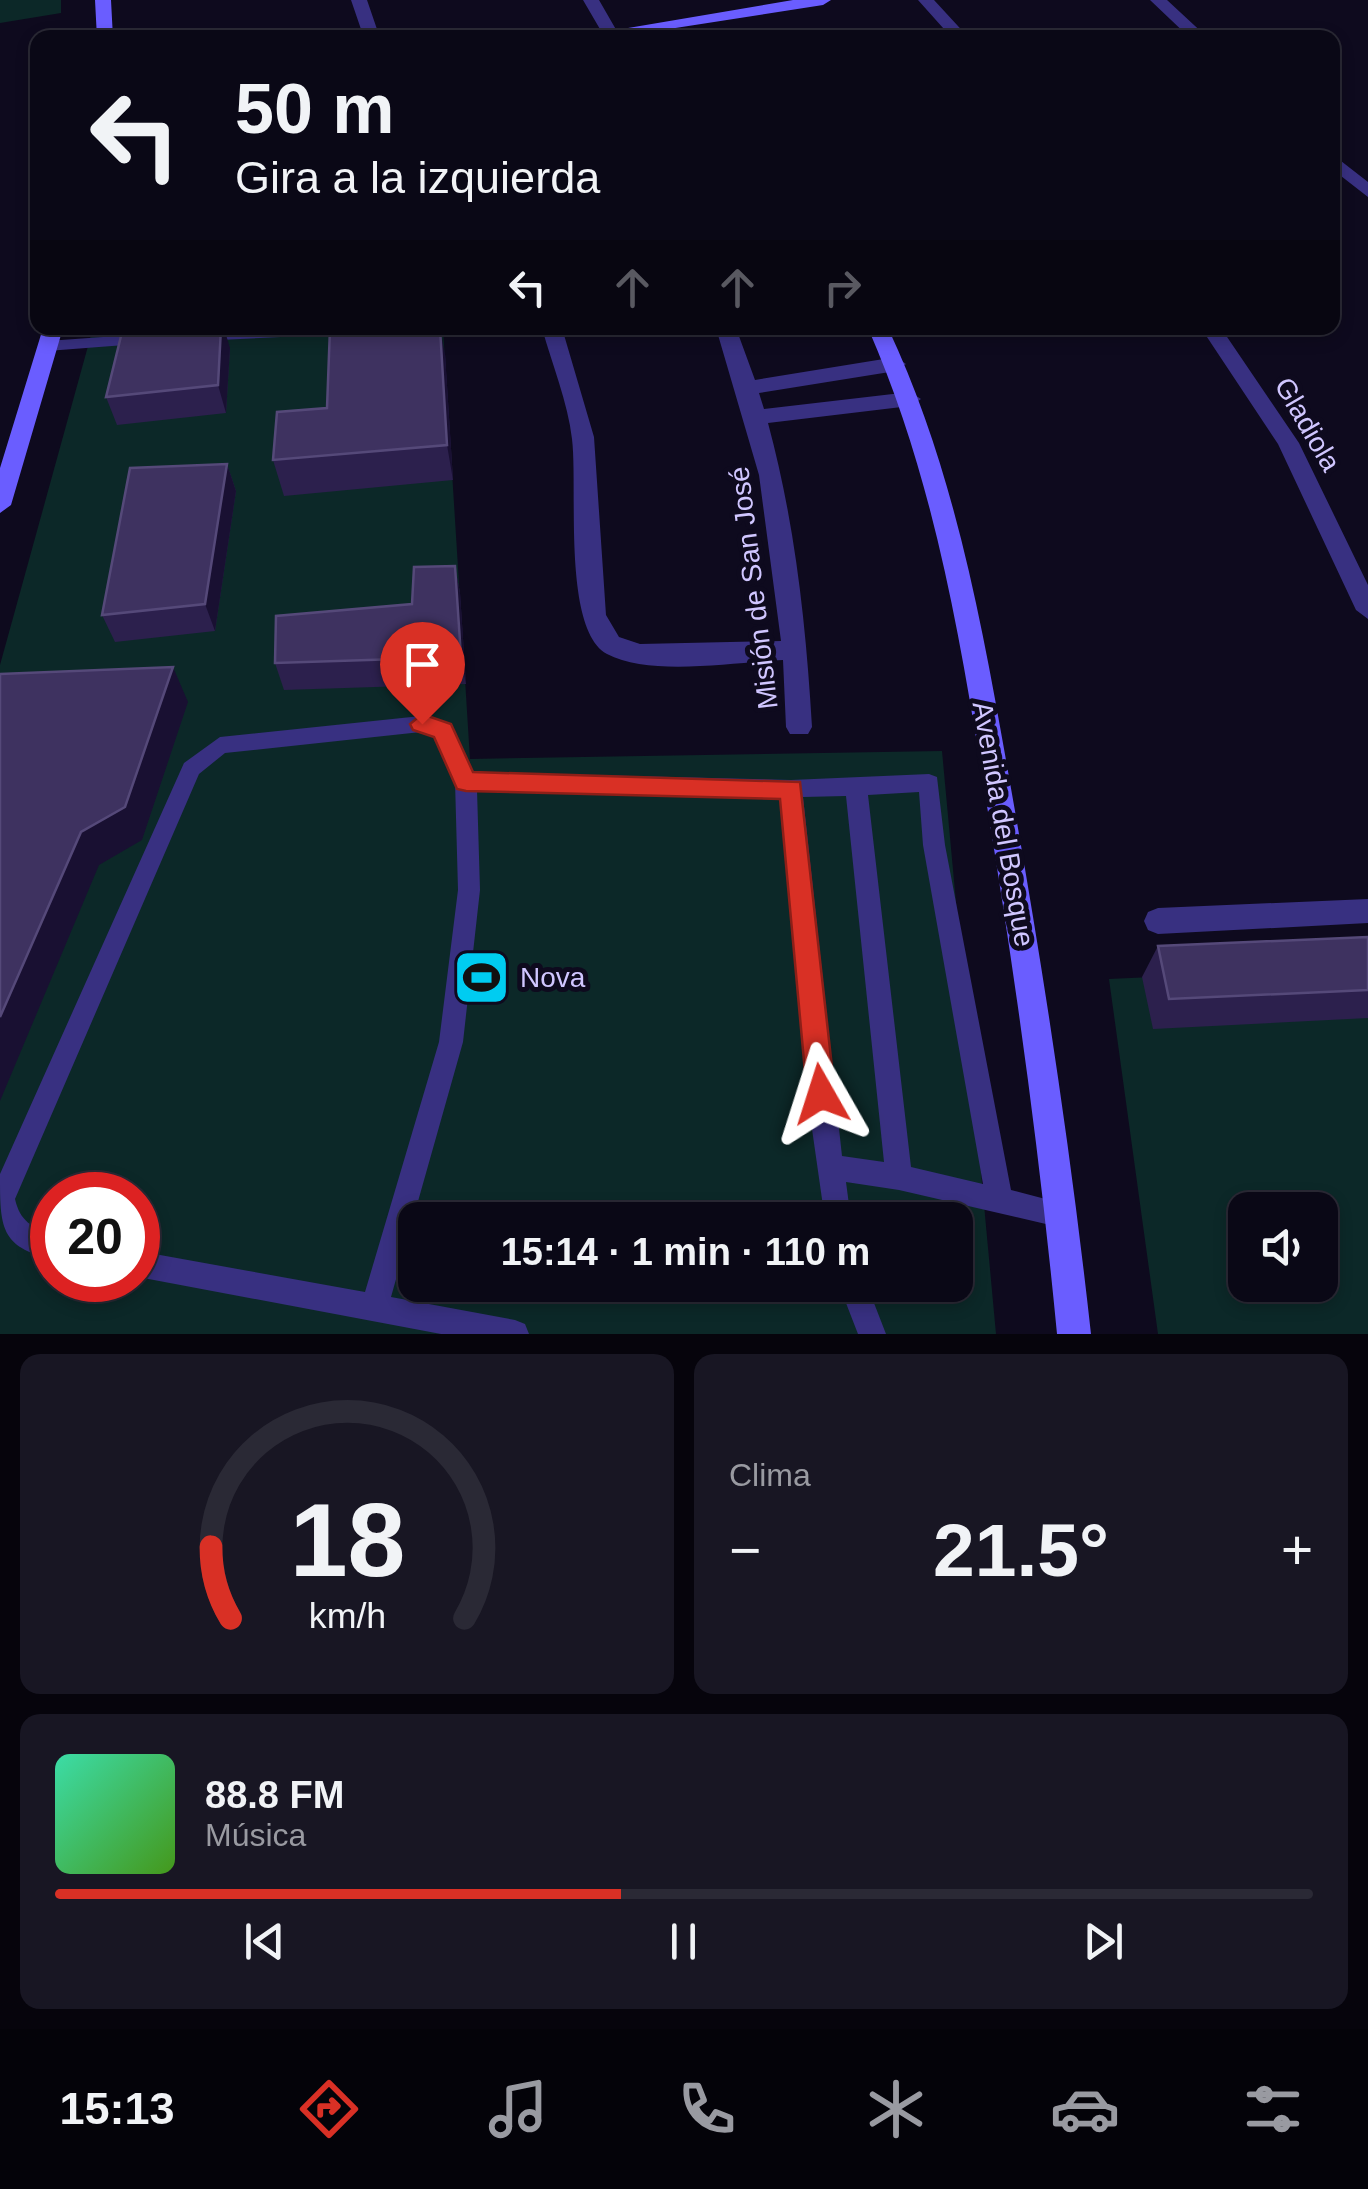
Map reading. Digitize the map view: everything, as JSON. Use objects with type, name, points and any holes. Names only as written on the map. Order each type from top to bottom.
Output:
[{"type":"street","points":[[104,0],[105,30]]},
{"type":"street","points":[[358,0],[369,30]]},
{"type":"street","points":[[590,0],[608,30]]},
{"type":"street","points":[[630,30],[824,0]]},
{"type":"street","points":[[926,0],[954,30]]},
{"type":"street","points":[[1158,0],[1191,30]]},
{"type":"street","points":[[684,22],[690,30]]},
{"type":"street","points":[[1340,166],[1368,192]]},
{"type":"street","points":[[554,335],[583,436],[592,608],[596,626],[606,640],[642,654],[796,650]]},
{"type":"street","name":"Misión de San José","points":[[729,335],[759,417],[775,488],[796,650],[799,728]]},
{"type":"street","name":"Avenida del Bosque","points":[[882,335],[910,399],[957,557],[1044,1064],[1074,1334]]},
{"type":"street","name":"Gladiola","points":[[1216,335],[1288,443],[1368,610]]},
{"type":"street","points":[[0,506],[50,337]]},
{"type":"street","points":[[750,388],[896,364]]},
{"type":"street","points":[[759,417],[910,399]]},
{"type":"street","points":[[1158,921],[1368,911]]},
{"type":"lane","points":[[50,337],[134,335]]},
{"type":"lane","points":[[30,1241],[20,1239],[6,1221],[2,1198],[192,770],[203,756],[220,745],[422,724],[442,730],[466,782],[468,890],[451,1042],[374,1307]]},
{"type":"lane","points":[[466,782],[791,789],[929,783],[934,845],[1000,1198]]},
{"type":"lane","points":[[856,787],[899,1177]]},
{"type":"lane","points":[[791,789],[835,1202]]},
{"type":"lane","points":[[830,1167],[899,1177],[1063,1215]]},
{"type":"lane","points":[[160,1268],[515,1334]]},
{"type":"lane","points":[[860,1302],[872,1334]]},
{"type":"green space","points":[[0,0],[61,0],[61,13],[0,23]]},
{"type":"green space","name":"Nova","points":[[91,335],[443,335],[470,759],[942,751],[996,1334],[0,1334],[0,665]]},
{"type":"green space","points":[[1368,967],[1368,1334],[1158,1334],[1109,979]]},
{"type":"building","points":[[121,335],[221,335],[218,385],[106,397]]},
{"type":"building","points":[[330,335],[440,335],[447,445],[273,460],[277,412],[327,408]]},
{"type":"building","points":[[227,464],[205,604],[102,615],[130,468]]},
{"type":"building","points":[[455,566],[461,657],[275,663],[276,616],[412,604],[414,567]]},
{"type":"building","points":[[173,667],[125,807],[81,832],[0,1017],[0,674]]},
{"type":"building","points":[[1368,937],[1368,990],[1169,999],[1158,946]]},
{"type":"place","name":"Nova","points":[[481,977]]},
{"type":"route","points":[[422,724],[442,730],[466,782],[791,789],[821,1094]]}]
